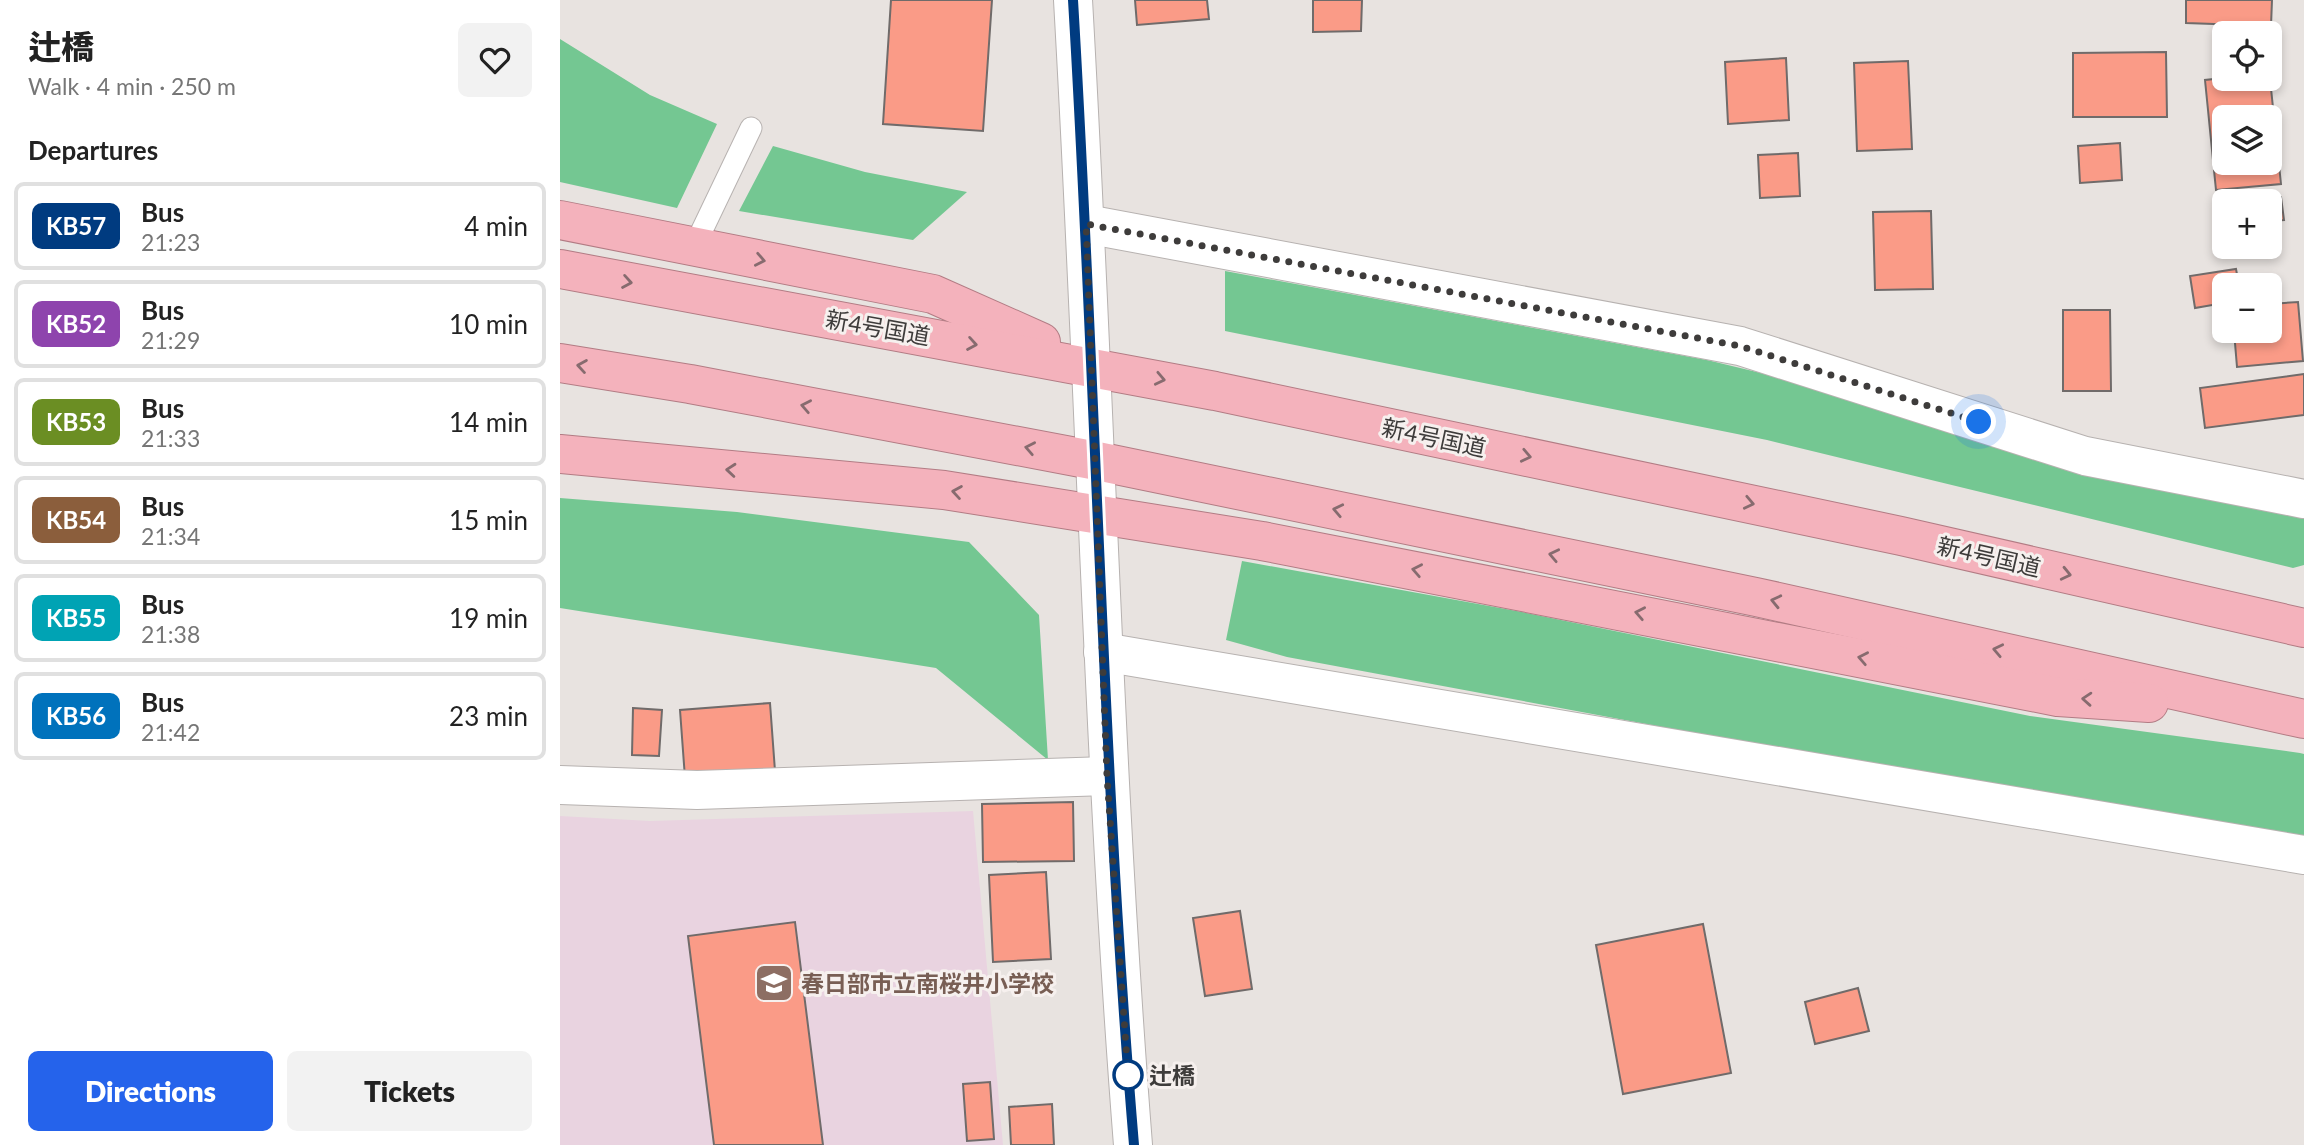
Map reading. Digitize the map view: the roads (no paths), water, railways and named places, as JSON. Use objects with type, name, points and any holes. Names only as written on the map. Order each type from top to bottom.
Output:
[{"type":"highway","points":[[560,220],[933,293],[1093,366]]},
{"type":"highway","name":"新4号国道","points":[[560,270],[1093,366],[1900,536],[2304,628]]},
{"type":"highway","points":[[560,363],[690,383],[1097,461],[1756,597],[2291,716]]},
{"type":"highway","points":[[560,453],[944,490],[1262,541],[2058,697],[2291,716]]},
{"type":"street","points":[[1073,0],[1093,366],[1107,776],[1133,1145]]},
{"type":"street","points":[[1086,224],[1740,346],[2085,456],[2304,499]]},
{"type":"street","points":[[1103,652],[2304,855]]},
{"type":"street","points":[[560,785],[697,790],[1107,776]]},
{"type":"lane","points":[[694,247],[751,128]]},
{"type":"place","name":"春日部市立南桜井小学校","points":[[774,983]]},
{"type":"place","name":"辻橋","points":[[1128,1075]]}]
